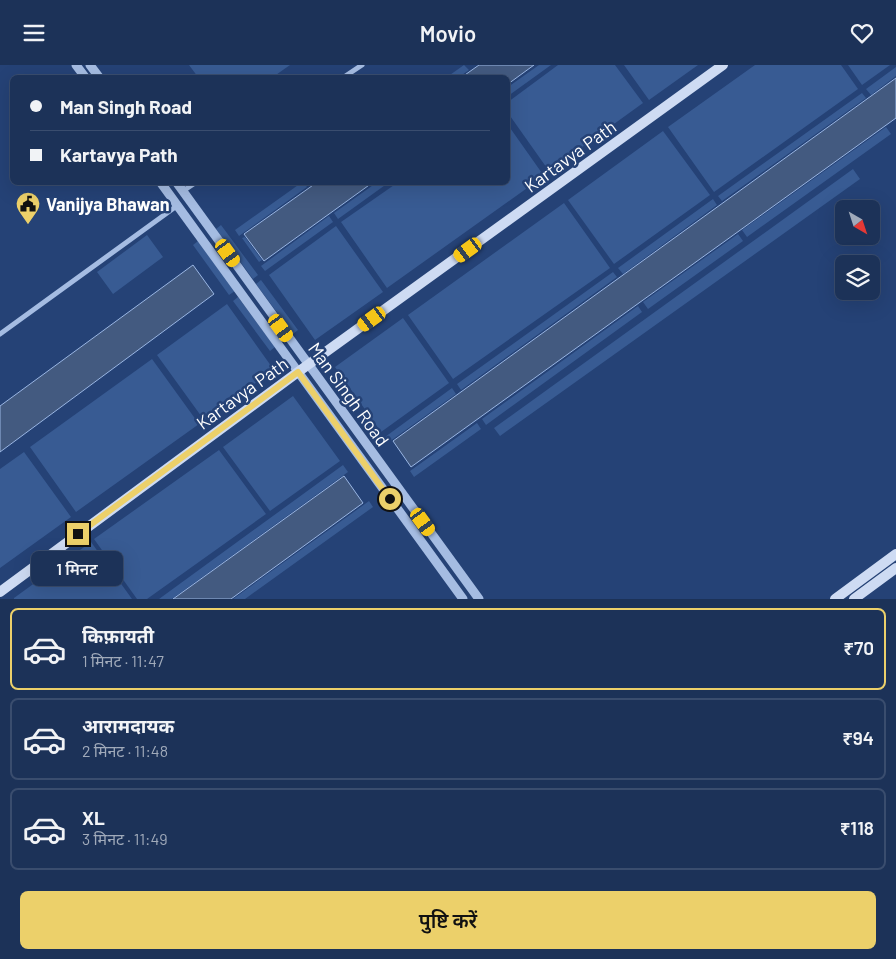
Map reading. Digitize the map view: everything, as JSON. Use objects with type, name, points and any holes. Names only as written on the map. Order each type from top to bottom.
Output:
[{"type":"main road","name":"Kartavya Path","points":[[0,592],[298,372],[723,65]]},
{"type":"main road","points":[[850,596],[896,554]]},
{"type":"main road","points":[[835,599],[850,596],[896,568]]},
{"type":"street","points":[[90,65],[98,75]]},
{"type":"street","points":[[347,75],[362,65]]},
{"type":"street","name":"Man Singh Road","points":[[163,185],[463,599]]},
{"type":"street","name":"Man Singh Road","points":[[178,185],[479,599]]},
{"type":"street","points":[[183,191],[192,185]]},
{"type":"street","points":[[0,334],[178,205]]},
{"type":"shaded area","points":[[189,65],[290,65],[276,75],[196,75]]},
{"type":"shaded area","points":[[464,65],[469,70],[462,75],[450,75]]},
{"type":"shaded area","points":[[479,65],[534,65],[510,83],[510,75],[465,75]]},
{"type":"shaded area","points":[[539,65],[551,65],[510,95],[510,86]]},
{"type":"shaded area","points":[[558,65],[615,65],[643,103],[549,171],[510,116],[510,101]]},
{"type":"shaded area","points":[[624,65],[698,65],[649,100]]},
{"type":"shaded area","points":[[755,65],[841,65],[858,89],[714,192],[668,127]]},
{"type":"shaded area","points":[[848,65],[890,65],[862,85]]},
{"type":"shaded area","points":[[896,67],[896,76],[871,95],[866,89]]},
{"type":"shaded area","points":[[896,78],[896,118],[411,467],[393,441]]},
{"type":"shaded area","points":[[862,93],[866,98],[722,201],[718,196]]},
{"type":"shaded area","points":[[886,127],[891,134],[747,237],[742,230]]},
{"type":"shaded area","points":[[510,128],[544,176],[387,288],[341,222],[394,185],[510,185]]},
{"type":"shaded area","points":[[663,131],[710,195],[614,264],[568,200]]},
{"type":"shaded area","points":[[853,169],[860,179],[500,436],[494,428]]},
{"type":"shaded area","points":[[298,185],[306,185],[307,187],[239,236],[235,230]]},
{"type":"shaded area","points":[[313,185],[369,185],[264,261],[244,234]]},
{"type":"shaded area","points":[[373,185],[385,185],[338,219],[334,213]]},
{"type":"shaded area","points":[[713,199],[717,205],[623,274],[618,268]]},
{"type":"shaded area","points":[[564,203],[610,268],[453,379],[408,315]]},
{"type":"shaded area","points":[[329,216],[333,222],[265,271],[261,266]]},
{"type":"shaded area","points":[[221,225],[258,275],[253,279],[216,229]]},
{"type":"shaded area","points":[[336,226],[383,292],[315,340],[269,275]]},
{"type":"shaded area","points":[[738,234],[743,241],[648,309],[643,302]]},
{"type":"shaded area","points":[[147,235],[163,257],[113,294],[97,272]]},
{"type":"shaded area","points":[[245,237],[262,260],[259,262],[242,238]]},
{"type":"shaded area","points":[[198,241],[235,291],[229,295],[193,245]]},
{"type":"shaded area","points":[[193,265],[214,294],[0,452],[0,406]]},
{"type":"shaded area","points":[[613,272],[617,277],[461,390],[457,384]]},
{"type":"shaded area","points":[[261,280],[298,330],[293,334],[256,284]]},
{"type":"shaded area","points":[[238,297],[275,347],[270,351],[233,301]]},
{"type":"shaded area","points":[[227,304],[274,370],[204,420],[157,355]]},
{"type":"shaded area","points":[[638,306],[642,312],[486,425],[482,419]]},
{"type":"shaded area","points":[[403,318],[449,383],[381,432],[335,367]]},
{"type":"shaded area","points":[[152,359],[199,424],[76,512],[30,447]]},
{"type":"shaded area","points":[[452,388],[456,394],[389,442],[385,437]]},
{"type":"shaded area","points":[[293,396],[340,461],[270,511],[223,447]]},
{"type":"shaded area","points":[[477,423],[481,429],[414,477],[410,471]]},
{"type":"shaded area","points":[[219,450],[266,514],[147,599],[137,599],[94,539]]},
{"type":"shaded area","points":[[24,452],[71,517],[0,568],[0,469]]},
{"type":"shaded area","points":[[343,465],[348,472],[172,599],[159,599]]},
{"type":"shaded area","points":[[344,476],[363,503],[231,599],[173,599]]},
{"type":"shaded area","points":[[369,501],[373,507],[245,599],[233,599]]},
{"type":"shaded area","points":[[91,542],[132,599],[14,599],[14,598]]},
{"type":"place","name":"Vanijya Bhawan","points":[[28,225]]},
{"type":"route","points":[[78,534],[298,372],[390,499]]}]
